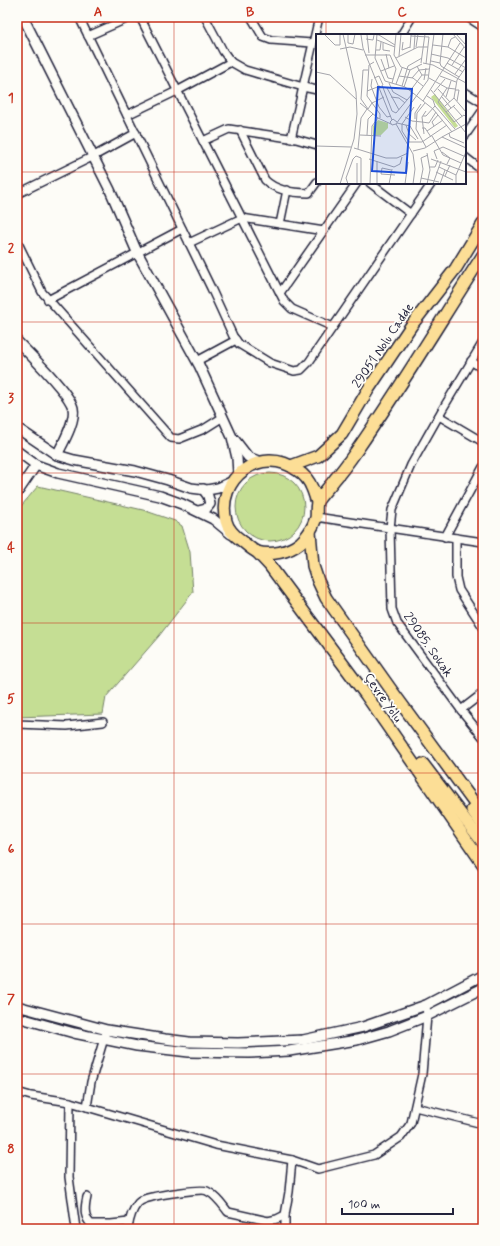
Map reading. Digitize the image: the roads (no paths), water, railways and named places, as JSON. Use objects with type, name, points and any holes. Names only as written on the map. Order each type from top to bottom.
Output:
[{"type":"main road","name":"29051 Nolu Cadde","points":[[291,466],[318,456],[342,434],[368,390],[411,326],[456,268],[483,224]]},
{"type":"main road","points":[[316,502],[336,478],[375,422],[483,255]]},
{"type":"main road","points":[[276,461],[291,466],[304,475],[312,487],[316,502],[316,517],[310,532],[300,543],[286,551],[271,554],[256,551],[233,535],[226,522],[224,508],[226,495],[234,478],[248,466],[261,462],[276,461]]},
{"type":"main road","name":"Çevre Yolu","points":[[310,532],[314,566],[318,581],[326,598],[483,815]]},
{"type":"main road","name":"Çevre Yolu","points":[[256,551],[280,578],[366,695],[483,864]]},
{"type":"main road","points":[[341,662],[378,705],[483,843]]},
{"type":"main road","points":[[388,685],[403,718],[483,826]]},
{"type":"street","points":[[17,428],[57,455],[74,460],[134,471],[191,488],[207,490],[218,488],[234,478],[238,458],[232,437],[197,361],[138,252],[94,156],[23,17]]},
{"type":"street","points":[[79,17],[233,336],[239,344],[270,363],[294,371],[301,370],[309,362],[431,184]]},
{"type":"street","points":[[88,36],[131,17]]},
{"type":"street","points":[[140,17],[284,301],[292,309],[333,328]]},
{"type":"street","points":[[205,17],[222,51],[231,62],[245,70],[316,90]]},
{"type":"street","points":[[251,17],[263,37],[271,40],[312,43]]},
{"type":"street","points":[[291,139],[319,17]]},
{"type":"street","points":[[402,34],[412,17]]},
{"type":"street","points":[[469,17],[481,22]]},
{"type":"street","points":[[127,115],[177,91],[231,62]]},
{"type":"street","points":[[466,93],[483,103]]},
{"type":"street","points":[[466,135],[483,110]]},
{"type":"street","points":[[203,141],[229,128],[316,145]]},
{"type":"street","points":[[240,130],[265,180],[271,186],[294,192],[309,193],[316,183]]},
{"type":"street","points":[[17,194],[94,156],[136,133]]},
{"type":"street","points":[[466,158],[483,171]]},
{"type":"street","points":[[280,293],[356,184]]},
{"type":"street","points":[[371,184],[411,214]]},
{"type":"street","points":[[280,224],[287,190]]},
{"type":"street","points":[[189,243],[242,218],[324,231]]},
{"type":"street","points":[[48,300],[182,229]]},
{"type":"street","points":[[17,241],[42,292],[48,300],[171,438],[178,439],[204,429],[223,416]]},
{"type":"street","points":[[197,361],[236,340]]},
{"type":"street","points":[[17,341],[66,393],[73,408],[70,427],[57,455]]},
{"type":"street","name":"29085. Sokak","points":[[483,342],[411,465],[392,510],[390,528],[392,609],[397,623],[461,710],[483,737]]},
{"type":"street","points":[[471,361],[483,368]]},
{"type":"street","points":[[439,416],[483,442]]},
{"type":"street","points":[[232,437],[248,457],[261,462]]},
{"type":"street","points":[[17,452],[36,465],[58,473],[160,496],[182,504],[213,519],[233,535]]},
{"type":"street","points":[[17,494],[36,465]]},
{"type":"street","points":[[445,537],[483,468]]},
{"type":"street","points":[[198,511],[206,509],[210,504],[208,496],[203,489]]},
{"type":"street","points":[[316,517],[483,542]]},
{"type":"street","points":[[456,538],[456,577],[459,590],[483,627]]},
{"type":"street","points":[[461,710],[483,693]]},
{"type":"street","points":[[17,724],[67,726],[102,722]]},
{"type":"street","points":[[19,1006],[106,1030],[189,1042],[238,1043],[303,1040],[363,1027],[426,1005],[483,975]]},
{"type":"street","points":[[17,1017],[74,1033],[137,1046],[189,1052],[289,1052],[357,1040],[389,1031],[427,1016],[483,988]]},
{"type":"street","points":[[17,1092],[70,1102],[216,1145],[292,1160],[318,1168],[374,1155],[401,1137],[411,1123],[422,1074],[427,1016],[426,1005]]},
{"type":"street","points":[[86,1107],[90,1082],[106,1030]]},
{"type":"street","points":[[70,1102],[69,1177],[76,1229]]},
{"type":"street","points":[[415,1107],[483,1124]]},
{"type":"street","points":[[285,1229],[285,1215],[292,1160]]},
{"type":"street","points":[[87,1197],[85,1206],[86,1216],[91,1224],[129,1225],[135,1207],[144,1199],[205,1190],[213,1194],[228,1212],[268,1221],[285,1215]]}]
